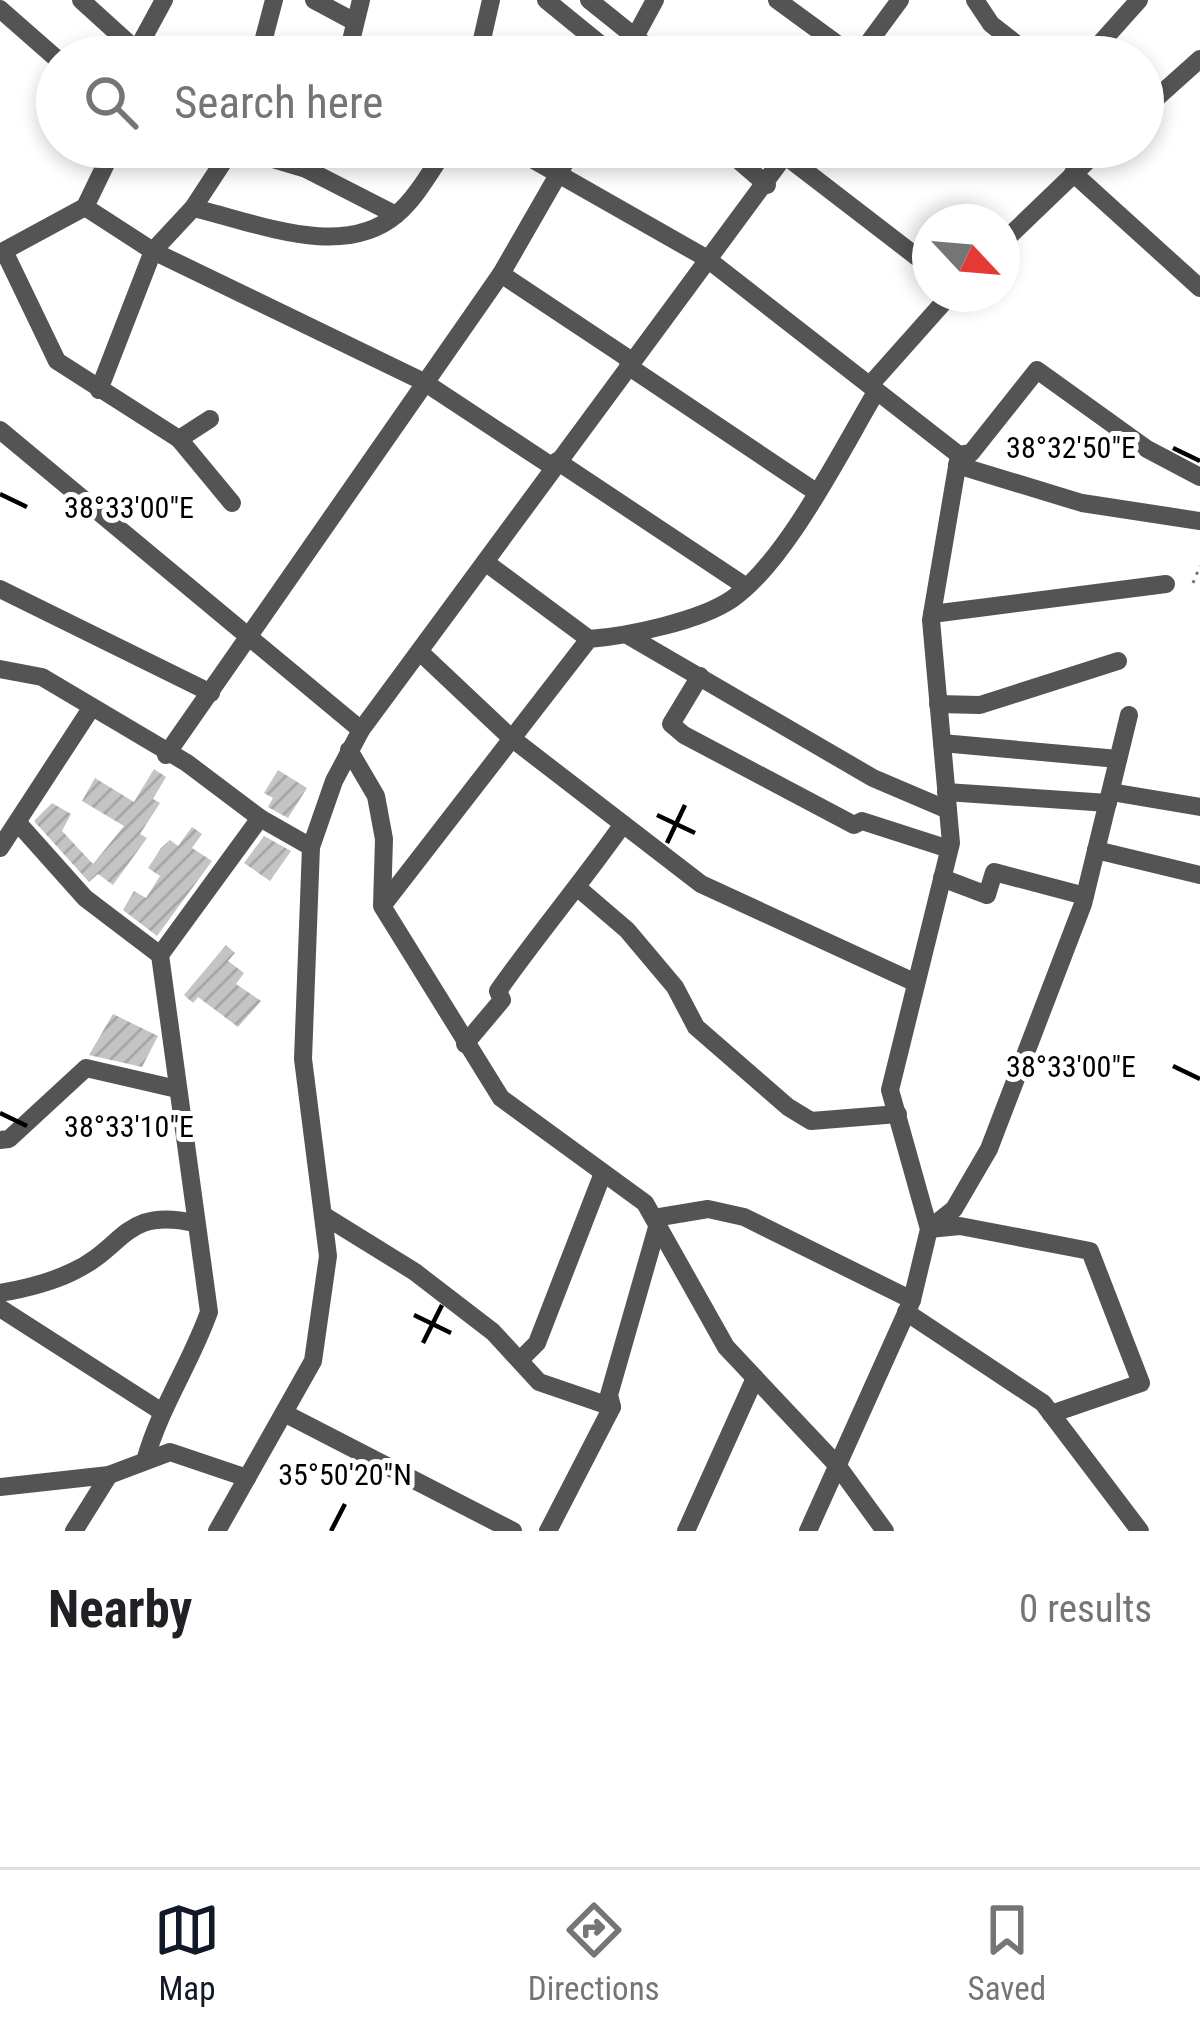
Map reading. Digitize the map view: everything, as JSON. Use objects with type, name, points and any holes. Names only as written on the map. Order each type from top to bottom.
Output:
[{"type":"street","points":[[81,0],[116,36]]},
{"type":"street","points":[[144,36],[164,0]]},
{"type":"street","points":[[265,36],[274,0]]},
{"type":"street","points":[[314,0],[355,22]]},
{"type":"street","points":[[353,36],[361,0]]},
{"type":"street","points":[[483,36],[491,0]]},
{"type":"street","points":[[546,0],[593,36]]},
{"type":"street","points":[[589,0],[634,36]]},
{"type":"street","points":[[636,36],[656,0]]},
{"type":"street","points":[[777,0],[827,36]]},
{"type":"street","points":[[872,36],[900,0]]},
{"type":"street","points":[[1107,36],[1139,0]]},
{"type":"street","points":[[979,1],[991,24],[1006,36]]},
{"type":"street","points":[[2,5],[36,38]]},
{"type":"street","points":[[1164,91],[1200,59]]},
{"type":"street","points":[[104,168],[85,207],[2,253],[58,361],[179,439],[232,502]]},
{"type":"street","points":[[100,390],[152,251],[193,208],[219,168]]},
{"type":"street","points":[[303,168],[396,215]]},
{"type":"street","points":[[193,208],[315,236],[361,237],[396,215],[431,168]]},
{"type":"street","points":[[553,168],[706,258],[958,460],[1082,503],[1200,521]]},
{"type":"street","points":[[166,755],[501,274],[563,168]]},
{"type":"street","points":[[748,168],[767,184]]},
{"type":"street","points":[[217,1531],[313,1360],[328,1256],[303,1060],[311,848],[349,750],[775,168]]},
{"type":"street","points":[[806,168],[912,253]]},
{"type":"street","points":[[1020,225],[1078,168]]},
{"type":"street","points":[[1073,172],[1200,288]]},
{"type":"street","points":[[85,207],[152,251],[424,382],[745,586]]},
{"type":"street","points":[[501,274],[815,491]]},
{"type":"street","points":[[484,562],[590,639],[629,636],[732,599],[780,547],[873,388],[936,312]]},
{"type":"street","points":[[958,460],[971,453],[1037,370],[1148,449],[1200,477]]},
{"type":"street","points":[[179,439],[210,419]]},
{"type":"street","points":[[0,430],[361,730]]},
{"type":"street","points":[[808,1531],[909,1306],[929,1229],[890,1090],[949,849],[932,614],[958,460]]},
{"type":"street","points":[[932,614],[1166,584]]},
{"type":"street","points":[[0,589],[211,693]]},
{"type":"street","points":[[629,636],[873,778],[947,801],[1109,797],[1200,807]]},
{"type":"street","points":[[382,906],[590,639]]},
{"type":"street","points":[[420,652],[510,737],[701,884],[916,983]]},
{"type":"street","points":[[938,704],[980,705],[1118,661]]},
{"type":"street","points":[[0,669],[42,677],[166,755],[188,763],[260,818],[311,848]]},
{"type":"street","points":[[700,676],[671,724],[684,735],[854,825],[862,820],[949,849]]},
{"type":"street","points":[[0,848],[90,710]]},
{"type":"street","points":[[929,1229],[954,1209],[988,1149],[1085,896],[1129,715]]},
{"type":"street","points":[[942,743],[1118,759]]},
{"type":"street","points":[[349,750],[376,796],[384,839],[382,906],[501,1098],[645,1203],[726,1347],[837,1465],[885,1531]]},
{"type":"street","points":[[145,1461],[159,1410],[189,1368],[208,1312],[160,955],[260,818]]},
{"type":"street","points":[[18,823],[85,898],[160,955]]},
{"type":"street","points":[[465,1044],[502,1000],[498,991],[541,929],[578,888],[623,824]]},
{"type":"street","points":[[1096,850],[1200,875]]},
{"type":"street","points":[[942,878],[987,895],[994,872],[1085,896]]},
{"type":"street","points":[[578,888],[627,931],[675,987],[695,1028],[788,1107],[812,1121],[898,1114]]},
{"type":"street","points":[[0,1140],[9,1139],[86,1068],[177,1089]]},
{"type":"street","points":[[520,1360],[537,1343],[603,1173]]},
{"type":"street","points":[[656,1221],[708,1209],[744,1217],[909,1306],[1043,1402],[1140,1531]]},
{"type":"street","points":[[323,1215],[415,1272],[520,1360],[539,1382],[612,1407]]},
{"type":"street","points":[[0,1293],[75,1271],[142,1220],[166,1216],[194,1222]]},
{"type":"street","points":[[548,1531],[612,1407],[609,1395],[656,1221]]},
{"type":"street","points":[[929,1229],[960,1226],[1090,1251],[1141,1383],[1051,1414]]},
{"type":"street","points":[[0,1308],[159,1410]]},
{"type":"street","points":[[686,1531],[755,1378]]},
{"type":"street","points":[[284,1413],[513,1531]]},
{"type":"street","points":[[0,1487],[110,1475],[170,1451],[247,1478]]},
{"type":"street","points":[[74,1531],[110,1475]]},
{"type":"path","points":[[1193,583],[1200,566]]},
{"type":"building","points":[[154,769],[166,777],[153,799],[160,803],[140,834],[147,838],[113,885],[98,874],[89,882],[34,821],[52,803],[71,814],[62,831],[93,864],[124,826],[82,801],[95,778],[134,802]]},
{"type":"building","points":[[278,770],[307,788],[288,818],[268,807],[273,798],[264,793]]},
{"type":"building","points":[[192,827],[202,834],[192,848],[212,861],[157,936],[123,910],[134,891],[146,898],[160,876],[148,868],[161,848],[170,840],[178,846]]},
{"type":"building","points":[[264,836],[291,851],[270,881],[244,863]]},
{"type":"building","points":[[226,945],[235,953],[228,961],[244,973],[236,984],[261,1001],[238,1027],[198,997],[193,1003],[184,995]]},
{"type":"building","points":[[113,1014],[158,1036],[142,1067],[89,1055]]}]
